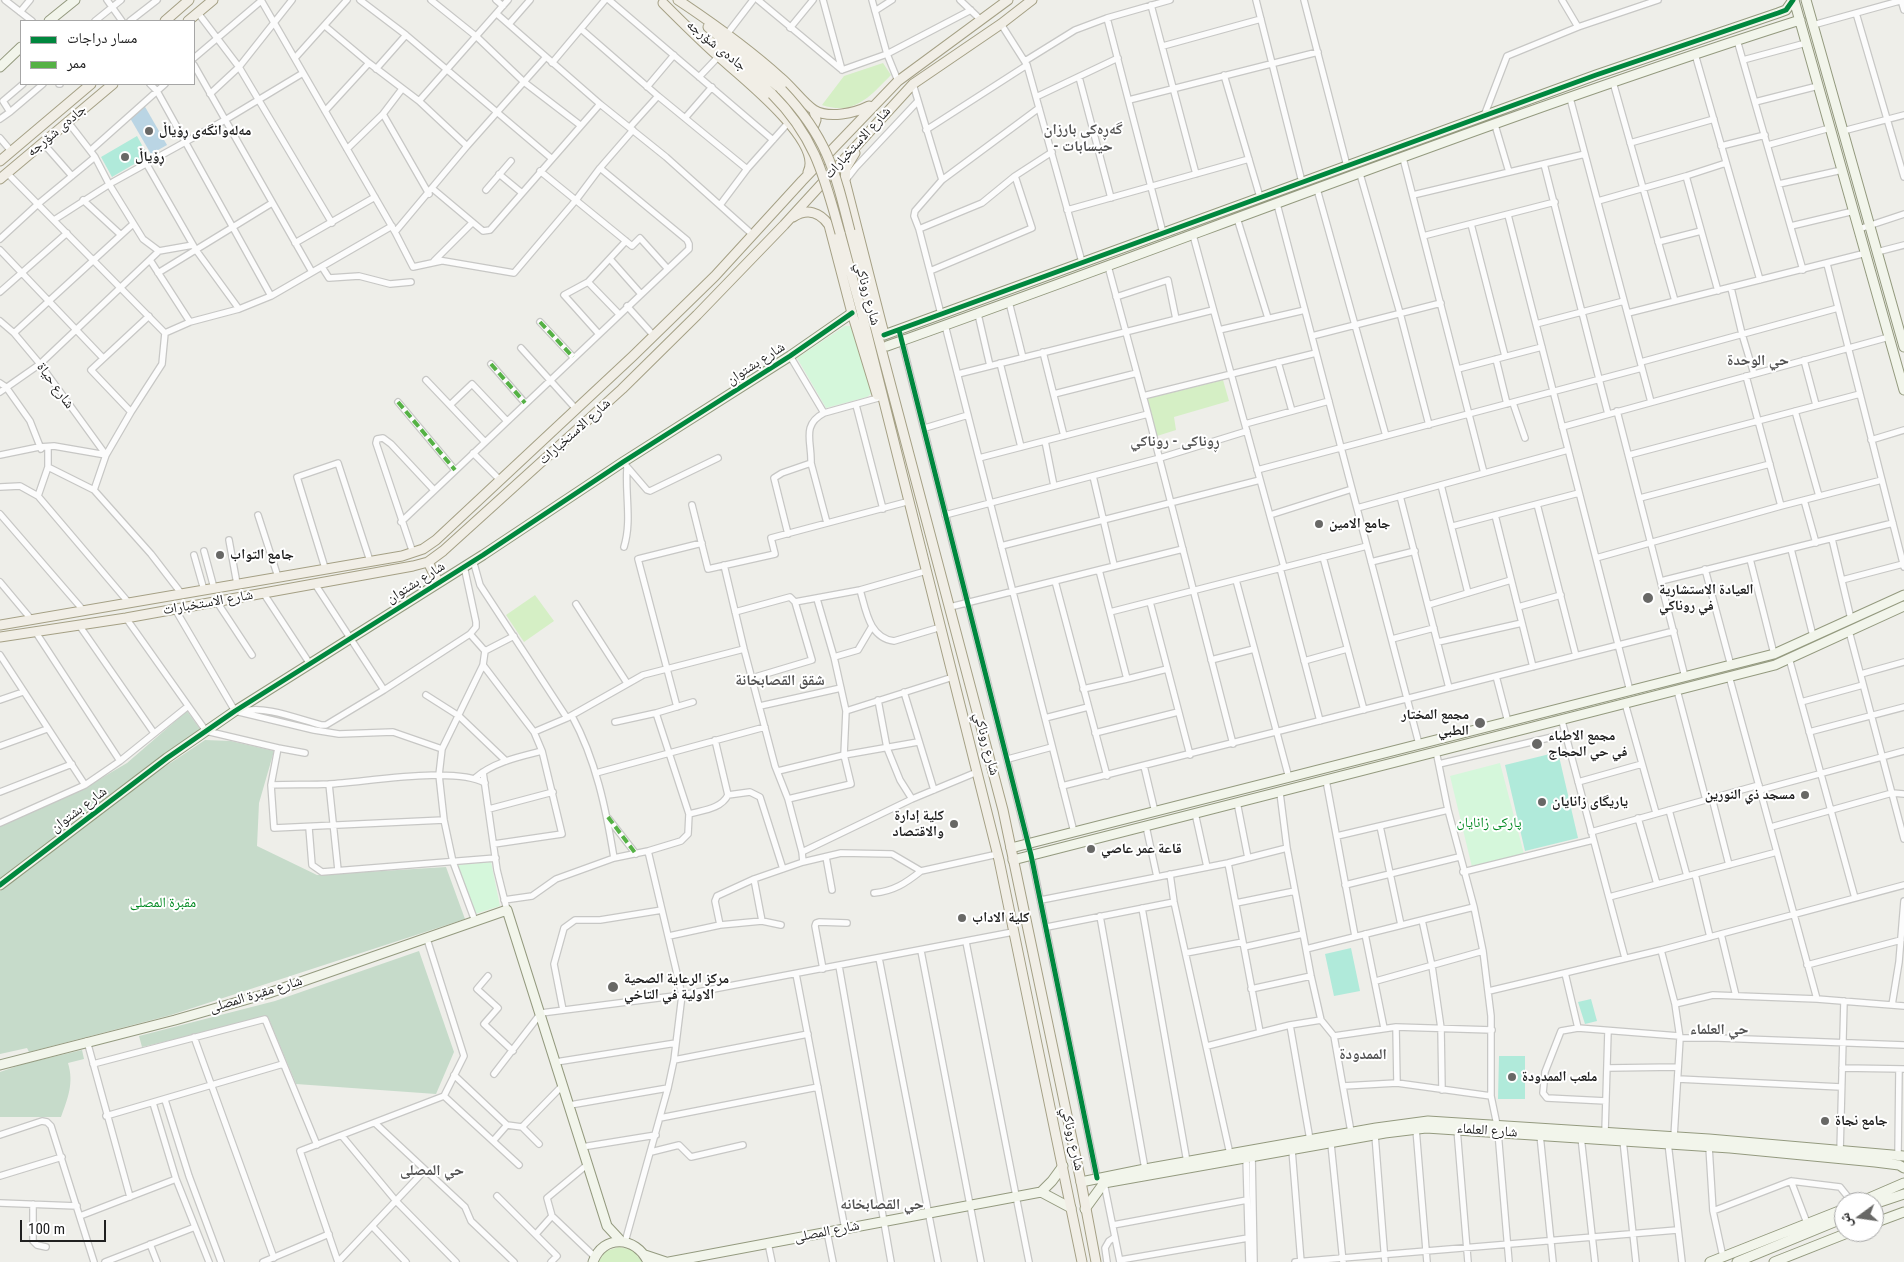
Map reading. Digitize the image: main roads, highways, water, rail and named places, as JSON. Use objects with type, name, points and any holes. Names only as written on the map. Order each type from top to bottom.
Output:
[{"type":"main road","points":[[166,20],[190,0]]},
{"type":"main road","points":[[189,20],[213,0]]},
{"type":"main road","points":[[678,0],[727,34],[781,78],[814,110],[835,114],[850,114],[876,102]]},
{"type":"main road","name":"شارع روناكي","points":[[678,0],[782,90],[810,122],[821,139],[836,175],[1003,810],[1096,1262]]},
{"type":"main road","name":"شارع الاستخبارات","points":[[0,625],[370,561],[413,553],[423,549],[436,540],[716,276],[802,181],[898,81],[1008,0]]},
{"type":"main road","name":"شارع الاستخبارات","points":[[0,637],[79,626],[264,594],[428,562],[443,551],[636,375],[698,315],[784,225],[913,84],[1001,24],[1032,0]]},
{"type":"main road","points":[[661,2],[760,92],[788,123],[803,145],[811,162],[809,170],[802,181]]},
{"type":"main road","name":"جادەی شۆرجە","points":[[661,2],[748,71],[794,117],[814,151],[840,233]]},
{"type":"main road","points":[[0,161],[90,85]]},
{"type":"main road","name":"جادەی شۆرجە","points":[[4,176],[112,85]]},
{"type":"main road","points":[[788,123],[799,131],[805,132],[810,130],[815,126],[814,110]]},
{"type":"main road","points":[[867,133],[846,168],[845,181],[887,346],[895,385],[896,401]]},
{"type":"main road","points":[[851,202],[841,202],[832,206],[828,215],[829,225],[852,313],[878,398],[891,429]]},
{"type":"main road","points":[[784,225],[796,215],[807,212],[817,214],[825,219],[829,225]]},
{"type":"main road","name":"شارع روناكي","points":[[840,233],[910,502],[998,854],[1082,1262]]},
{"type":"main road","points":[[624,364],[636,375]]},
{"type":"main road","points":[[915,525],[928,522]]},
{"type":"main road","points":[[428,562],[438,582]]},
{"type":"main road","points":[[299,573],[302,586]]},
{"type":"main road","points":[[1025,988],[1040,985]]},
{"type":"water","name":"مەلەوانگەی ڕۆیاڵ","points":[[144,105],[167,145],[151,154],[130,118]]},
{"type":"place","name":"مەلەوانگەی ڕۆیاڵ","points":[[149,131]]},
{"type":"place","name":"ڕۆیاڵ","points":[[125,157]]},
{"type":"place","name":"جامع الامين","points":[[1319,524]]},
{"type":"place","name":"جامع التواب","points":[[220,555]]},
{"type":"place","name":"العيادة الاستشارية في روناكي","points":[[1648,598]]},
{"type":"place","name":"مجمع المختار الطبي","points":[[1480,723]]},
{"type":"place","name":"مجمع الاطباء في حي الحجاج","points":[[1537,744]]},
{"type":"place","name":"مسجد ذي النورين","points":[[1805,795]]},
{"type":"place","name":"یاریگای زانایان","points":[[1542,802]]},
{"type":"place","name":"كلية إدارة والاقتصاد","points":[[954,824]]},
{"type":"place","name":"قاعة عمر عاصي","points":[[1091,849]]},
{"type":"place","name":"كلية الاداب","points":[[962,918]]},
{"type":"place","name":"مركز الرعاية الصحية الاولية في التاخي","points":[[613,987]]},
{"type":"place","name":"ملعب الممدودة","points":[[1512,1077]]},
{"type":"place","name":"جامع نجاة","points":[[1825,1121]]},
{"type":"district","name":"گەڕەکی بارزان - حیسابات","points":[[1083,138]]},
{"type":"district","name":"حي الوحدة","points":[[1758,361]]},
{"type":"district","name":"ڕوناکی - روناكي","points":[[1175,442]]},
{"type":"district","name":"شقق القصابخانة","points":[[780,681]]},
{"type":"district","name":"حي العلماء","points":[[1719,1030]]},
{"type":"district","name":"الممدودة","points":[[1363,1055]]},
{"type":"district","name":"حي المصلى","points":[[432,1171]]},
{"type":"district","name":"حي القصابخانه","points":[[882,1205]]},
{"type":"park label","name":"پارکی زانایان","points":[[1489,823]]},
{"type":"park label","name":"مقبرة المصلى","points":[[163,903]]}]
